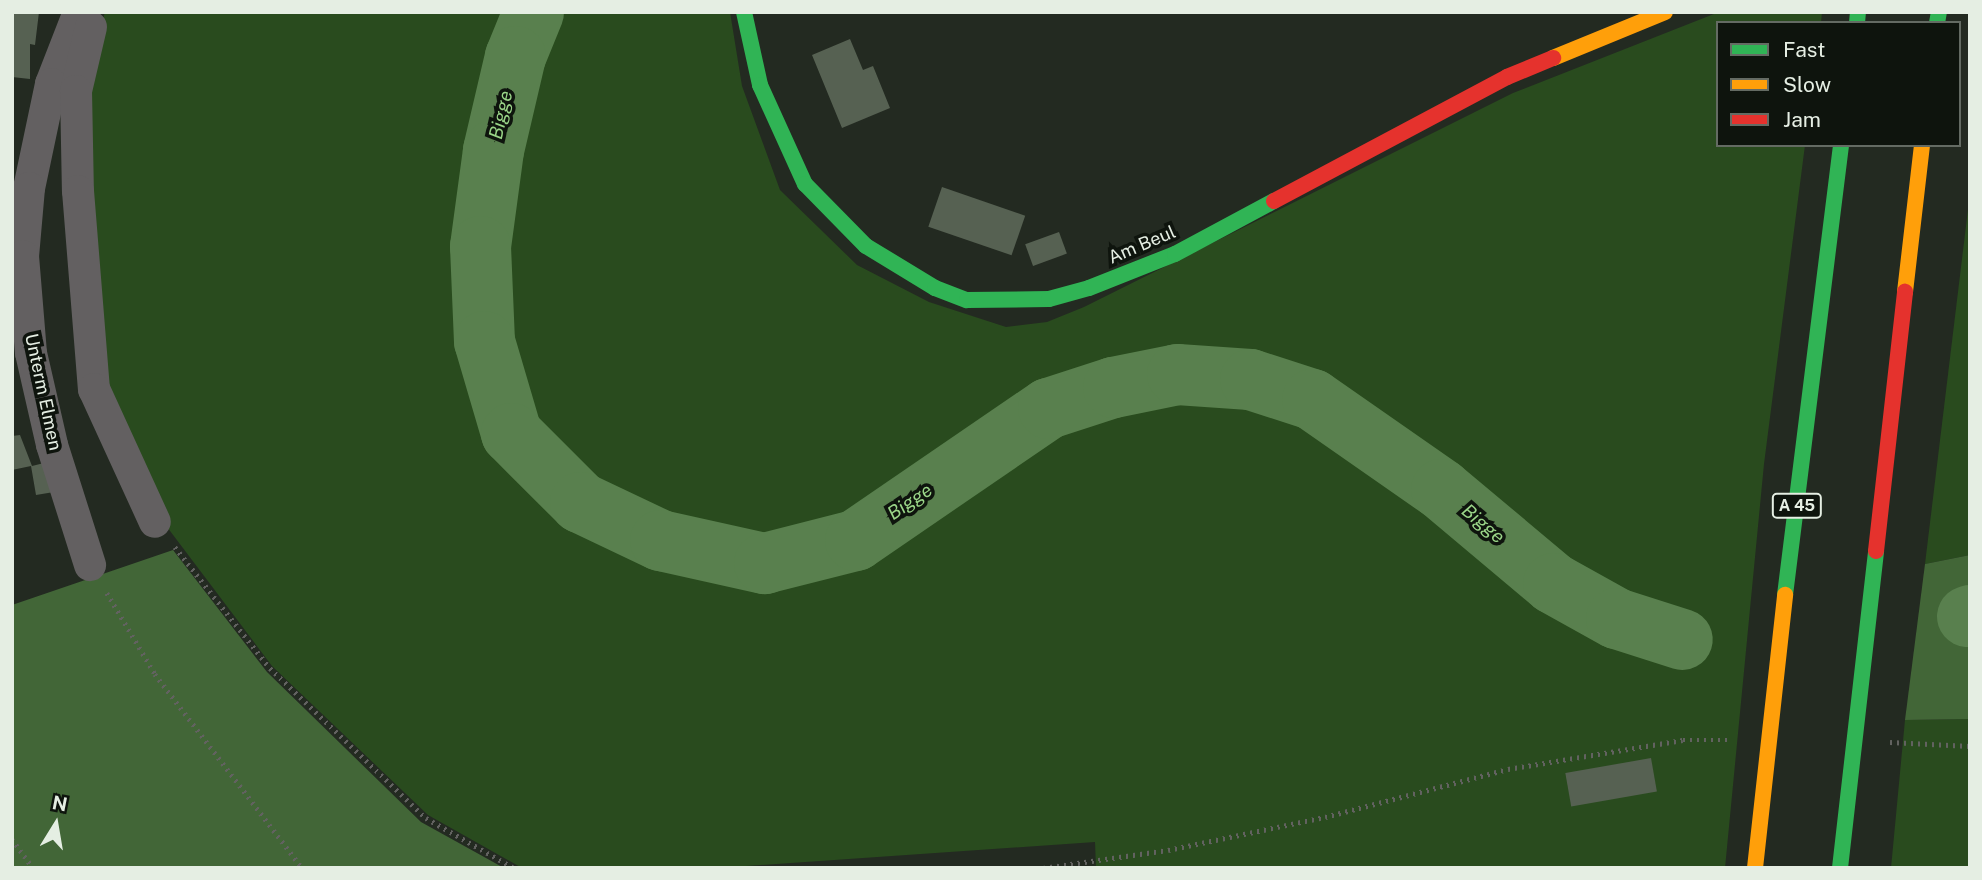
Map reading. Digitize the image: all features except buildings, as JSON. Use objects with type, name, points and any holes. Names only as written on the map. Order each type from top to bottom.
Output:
[{"type":"main road","name":"Am Beul","points":[[744,12],[760,85],[805,184],[866,246],[935,288],[967,300],[1006,302],[1049,299],[1089,288],[1175,254],[1507,77],[1665,12]]},
{"type":"main road","name":"A 45","points":[[1755,868],[1760,792],[1842,147]]},
{"type":"main road","points":[[1840,868],[1922,147]]},
{"type":"street","name":"Unterm Elmen","points":[[79,12],[51,84],[29,188],[23,256],[31,353],[52,445],[90,565]]},
{"type":"street","points":[[94,12],[76,91],[78,191],[94,389],[155,522]]},
{"type":"path","points":[[155,522],[270,668],[426,818],[514,868]]},
{"type":"path","points":[[90,565],[155,674],[302,868]]},
{"type":"path","points":[[1043,868],[1168,849],[1311,820],[1508,769],[1683,740],[1745,740]]},
{"type":"path","points":[[1885,743],[1970,746]]},
{"type":"path","points":[[12,839],[33,868]]},
{"type":"green space","points":[[105,12],[730,12],[742,86],[780,190],[857,265],[929,302],[1006,327],[1047,322],[1084,307],[1513,93],[1719,12],[1822,12],[1821,21],[1716,21],[1716,147],[1805,147],[1764,464],[1725,868],[1096,868],[1095,842],[717,868],[522,868],[428,815],[272,666],[161,519],[99,387],[84,91]]},
{"type":"green space","points":[[1970,193],[1970,555],[1925,564]]},
{"type":"green space","points":[[173,550],[267,672],[421,822],[504,868],[12,868],[12,605]]},
{"type":"green space","points":[[1970,555],[1970,719],[1905,720],[1925,564]]},
{"type":"green space","points":[[1970,719],[1970,868],[1891,868],[1905,720]]},
{"type":"waterway","name":"Bigge","points":[[533,12],[515,56],[493,150],[480,246],[484,341],[511,433],[580,502],[660,540],[764,563],[855,540],[1048,408],[1113,387],[1177,374],[1250,379],[1312,399],[1441,489],[1553,583],[1616,618],[1682,639]]},
{"type":"traffic: fast","points":[[744,12],[760,85],[805,184],[866,246],[935,288],[967,300],[1049,299],[1089,288],[1175,254],[1274,201]]},
{"type":"traffic: fast","points":[[1857,21],[1858,12]]},
{"type":"traffic: fast","points":[[1937,21],[1939,12]]},
{"type":"traffic: fast","points":[[1785,595],[1841,147]]},
{"type":"traffic: fast","points":[[1840,868],[1876,551]]},
{"type":"traffic: slow","points":[[1553,58],[1665,12]]},
{"type":"traffic: slow","points":[[1905,292],[1922,147]]},
{"type":"traffic: slow","points":[[1755,868],[1785,595]]},
{"type":"traffic: jam","points":[[1274,201],[1507,77],[1553,58]]},
{"type":"traffic: jam","points":[[1876,551],[1905,292]]}]
